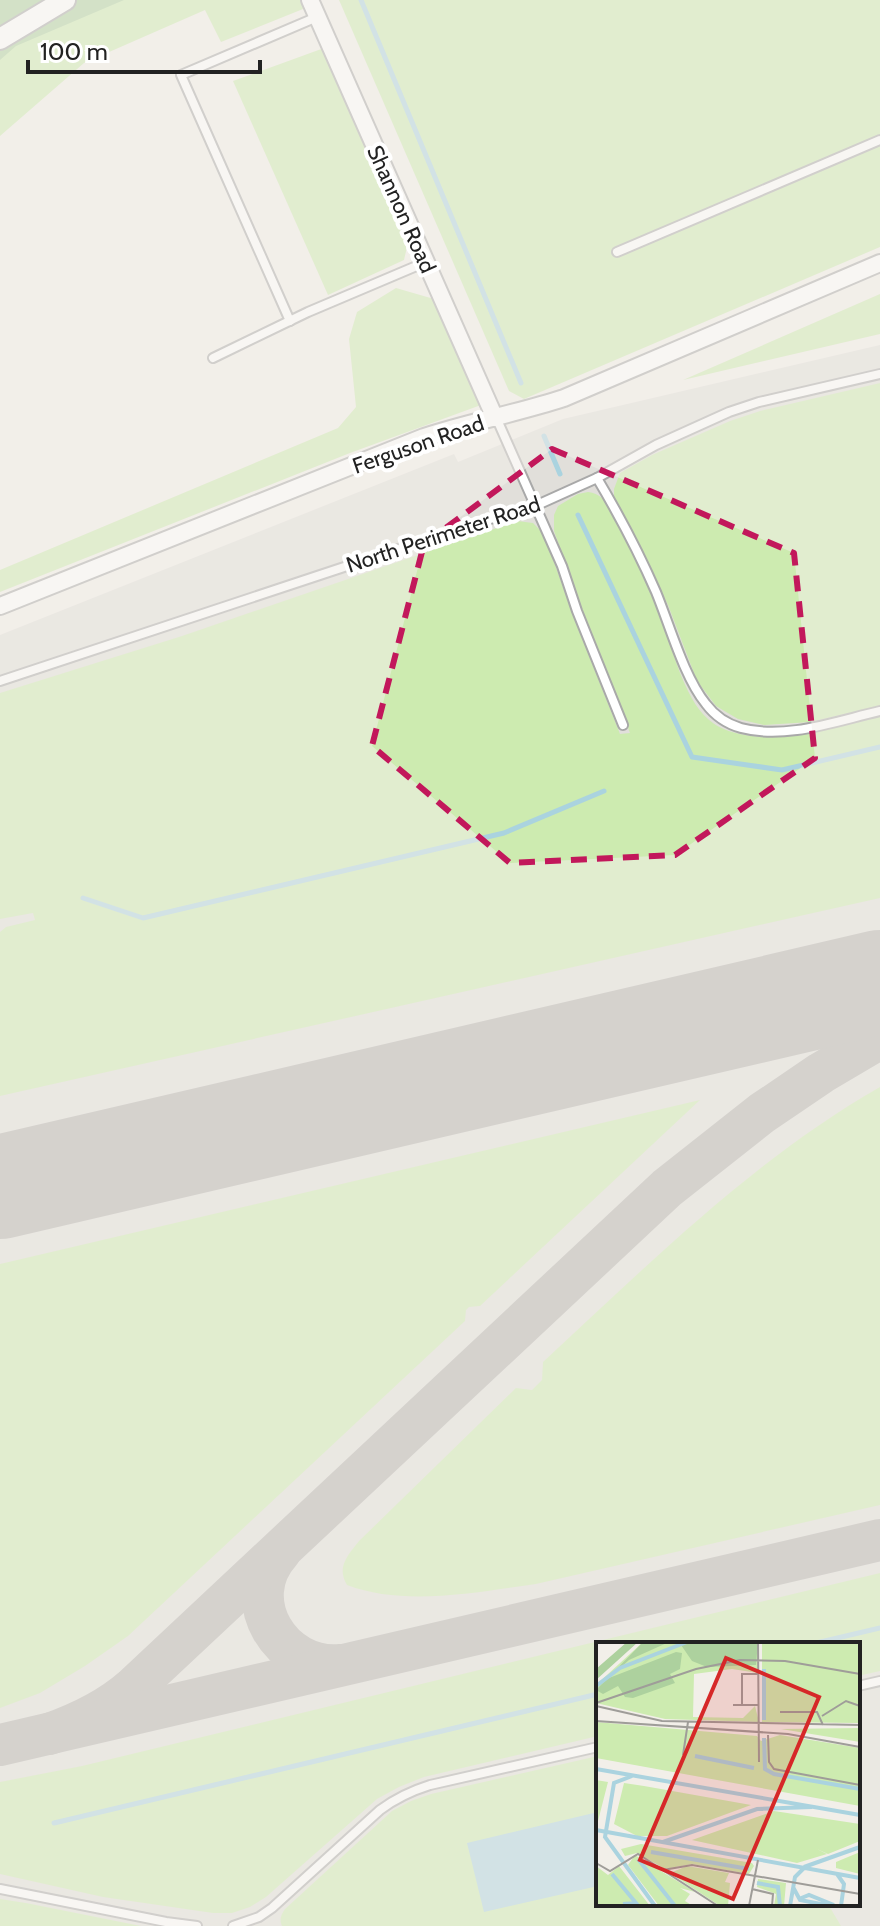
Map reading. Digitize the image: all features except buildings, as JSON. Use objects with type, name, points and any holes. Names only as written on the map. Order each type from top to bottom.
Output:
[{"type":"street","points":[[0,39],[65,0]]},
{"type":"street","name":"Shannon Road","points":[[310,0],[495,418]]},
{"type":"street","name":"Ferguson Road","points":[[0,606],[424,437],[564,398],[880,263]]},
{"type":"lane","points":[[290,321],[181,75],[318,17]]},
{"type":"lane","points":[[617,252],[880,140]]},
{"type":"lane","points":[[213,358],[426,262]]},
{"type":"lane","name":"North Perimeter Road","points":[[0,681],[535,506],[729,412],[880,374]]},
{"type":"lane","points":[[495,418],[562,566],[623,725]]},
{"type":"lane","points":[[597,478],[648,574],[692,682],[718,717],[738,727],[785,731],[880,711]]},
{"type":"lane","points":[[860,1686],[880,1681]]},
{"type":"lane","points":[[233,1926],[259,1917],[272,1908],[380,1810],[410,1791],[596,1747]]},
{"type":"lane","points":[[0,1889],[197,1926]]},
{"type":"highlighted area","points":[[552,449],[794,553],[815,758],[675,855],[510,863],[372,746],[424,544]]},
{"type":"shaded area","points":[[880,345],[880,1926],[0,1926],[0,635],[454,454],[458,462],[563,419]]},
{"type":"green space","points":[[0,0],[305,0],[308,7],[221,42],[205,10],[84,63],[0,136]]},
{"type":"green space","points":[[0,0],[124,0],[16,46],[0,60]]},
{"type":"green space","points":[[339,0],[880,0],[880,247],[524,399],[509,391]]},
{"type":"green space","points":[[324,48],[404,229],[407,247],[404,260],[328,295],[233,81]]},
{"type":"green space","points":[[396,288],[434,299],[481,405],[350,453],[0,592],[0,570],[338,428],[356,407],[349,339],[357,312]]},
{"type":"green space","points":[[880,294],[880,334],[683,380]]},
{"type":"green space","points":[[880,383],[880,706],[810,722],[764,725],[738,719],[716,706],[697,681],[668,605],[614,497],[620,473],[652,455],[730,421]]},
{"type":"green space","points":[[588,492],[599,496],[610,509],[655,604],[685,685],[699,709],[714,724],[738,734],[772,737],[813,732],[880,716],[880,898],[0,1096],[0,932],[6,927],[35,920],[33,913],[0,919],[0,693],[182,636],[517,521],[533,523],[544,534],[620,734],[630,733],[554,531],[554,515],[558,506],[578,494]]},
{"type":"green space","points":[[880,1087],[880,1505],[536,1584],[441,1596],[392,1595],[347,1585],[343,1567],[359,1541],[516,1388],[532,1390],[542,1380],[543,1362],[663,1251],[746,1180],[834,1115]]},
{"type":"green space","points":[[700,1100],[480,1306],[469,1307],[465,1321],[128,1636],[40,1693],[0,1708],[0,1264]]},
{"type":"green space","points":[[880,1573],[880,1671],[860,1676],[860,1642],[596,1642],[596,1736],[424,1777],[399,1787],[377,1799],[266,1897],[232,1913],[103,1897],[0,1874],[0,1782],[82,1766]]},
{"type":"green space","points":[[596,1756],[596,1906],[829,1906],[841,1926],[282,1926],[281,1917],[285,1909],[392,1811],[431,1794]]},
{"type":"green space","points":[[0,1899],[26,1903],[141,1926],[0,1926]]},
{"type":"water","points":[[596,1812],[596,1886],[484,1912],[467,1843]]},
{"type":"waterway","points":[[361,0],[521,383]]},
{"type":"waterway","points":[[544,436],[560,474]]},
{"type":"waterway","points":[[578,515],[692,757],[782,770],[880,747]]},
{"type":"waterway","points":[[83,898],[143,918],[504,833],[604,791]]},
{"type":"waterway","points":[[820,1642],[880,1628]]},
{"type":"waterway","points":[[54,1823],[596,1694]]},
{"type":"taxiway","points":[[49,1734],[93,1715],[133,1688],[667,1188],[762,1113],[880,1038]]},
{"type":"taxiway","points":[[0,1745],[880,1540]]},
{"type":"taxiway","points":[[280,1552],[268,1571],[263,1591],[265,1610],[272,1629],[284,1645],[300,1657],[319,1664],[341,1665]]},
{"type":"runway","points":[[0,1187],[880,982]]}]
